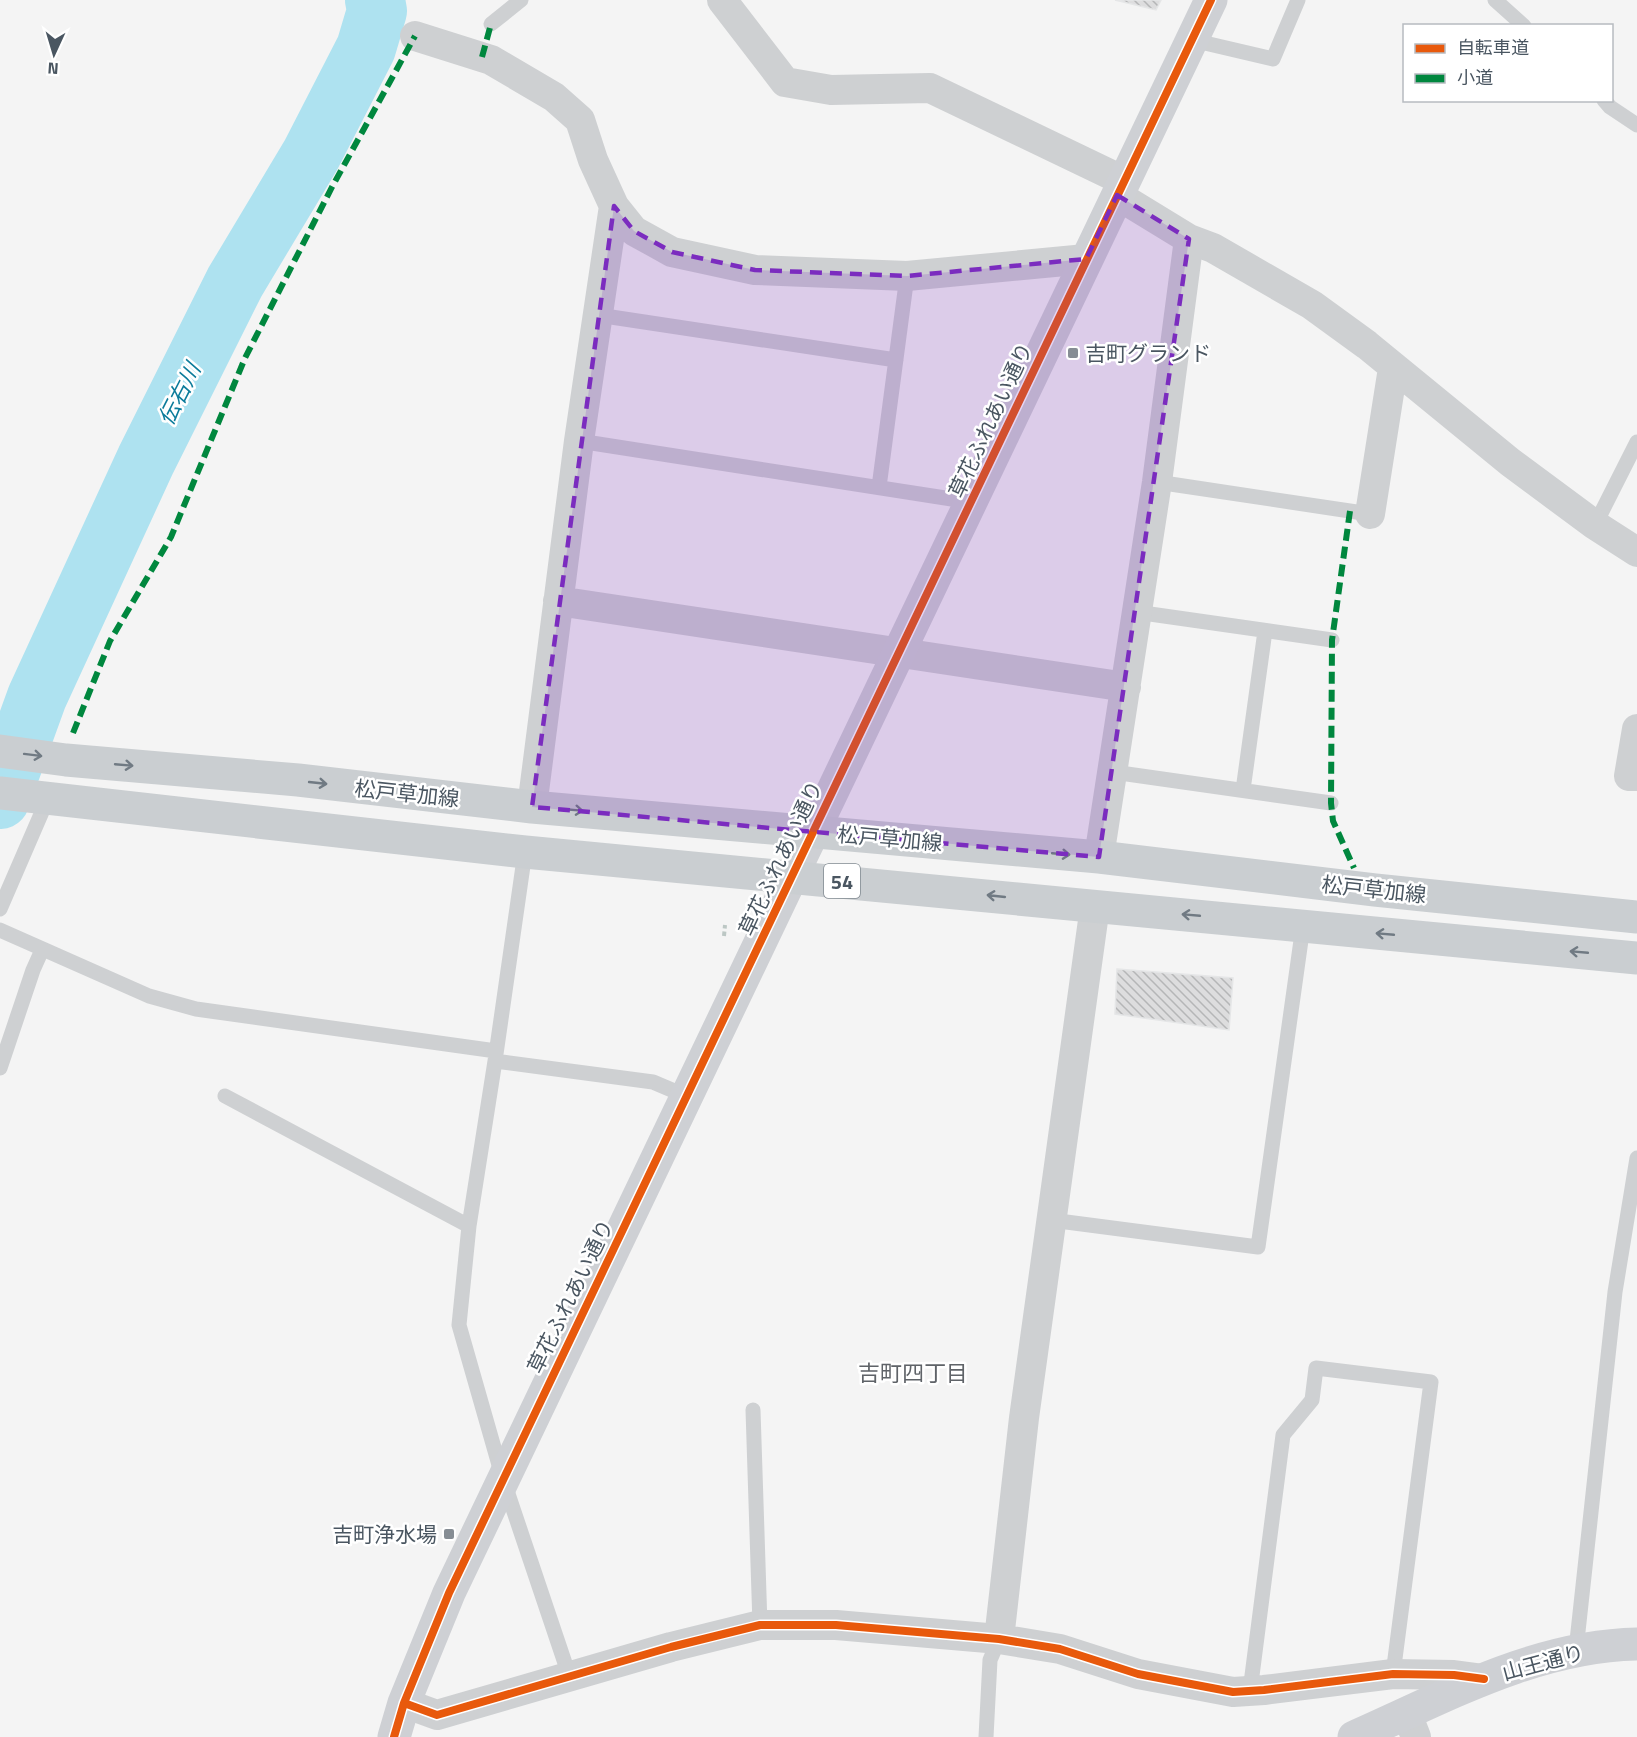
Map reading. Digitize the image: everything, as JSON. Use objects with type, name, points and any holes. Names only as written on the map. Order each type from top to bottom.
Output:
[{"type":"main road","name":"松戸草加線","points":[[0,751],[66,760],[298,780],[532,807],[1099,857],[1375,890],[1637,917]]},
{"type":"main road","name":"松戸草加線","points":[[0,793],[525,852],[1637,958]]},
{"type":"street","points":[[722,0],[785,82],[831,90],[930,88],[1120,188],[1189,239],[1213,248],[1312,305],[1367,345],[1510,462],[1595,525],[1637,552]]},
{"type":"street","name":"草花ふれあい通り","points":[[394,1737],[404,1703],[448,1593],[1211,0]]},
{"type":"street","points":[[415,36],[491,60],[554,97],[580,120],[593,160],[614,206],[634,231],[672,252],[754,270],[907,276],[1086,259]]},
{"type":"street","points":[[532,807],[579,441],[614,206]]},
{"type":"street","points":[[1099,857],[1157,482],[1189,239]]},
{"type":"street","points":[[1370,514],[1394,368]]},
{"type":"street","points":[[558,601],[1126,687]]},
{"type":"street","points":[[1637,729],[1629,776],[1637,776]]},
{"type":"street","points":[[999,1639],[1024,1418],[1095,906]]},
{"type":"street","points":[[404,1703],[437,1715],[671,1647],[760,1625],[836,1625],[999,1639],[1060,1649],[1138,1674],[1233,1692],[1393,1674],[1454,1675],[1484,1679]]},
{"type":"street","name":"山王通り","points":[[1354,1737],[1411,1725],[1484,1679],[1525,1664],[1576,1650],[1637,1644]]},
{"type":"lane","points":[[491,24],[521,0]]},
{"type":"lane","points":[[1192,40],[1273,59],[1299,0]]},
{"type":"lane","points":[[1495,0],[1522,24]]},
{"type":"lane","points":[[1606,102],[1637,125]]},
{"type":"lane","points":[[879,487],[907,276]]},
{"type":"lane","points":[[598,315],[896,360]]},
{"type":"lane","points":[[579,441],[971,502]]},
{"type":"lane","points":[[1595,525],[1637,442]]},
{"type":"lane","points":[[1157,482],[1370,514]]},
{"type":"lane","points":[[1136,612],[1332,640]]},
{"type":"lane","points":[[1243,790],[1265,631]]},
{"type":"lane","points":[[1113,772],[1331,803]]},
{"type":"lane","points":[[0,909],[48,798]]},
{"type":"lane","points":[[525,852],[469,1226],[459,1325],[503,1479],[570,1678]]},
{"type":"lane","points":[[1051,1220],[1258,1247],[1303,926]]},
{"type":"lane","points":[[0,930],[149,996],[196,1009],[653,1082],[686,1096]]},
{"type":"lane","points":[[0,1068],[42,950]]},
{"type":"lane","points":[[225,1096],[469,1226]]},
{"type":"lane","points":[[1576,1650],[1615,1292],[1637,1158]]},
{"type":"lane","points":[[1250,1691],[1283,1435],[1312,1400],[1316,1368],[1431,1382],[1393,1674]]},
{"type":"lane","points":[[753,1410],[760,1625]]},
{"type":"lane","points":[[986,1737],[990,1660],[999,1639]]},
{"type":"highlighted area","points":[[1117,195],[1189,239],[1099,857],[532,807],[614,206],[634,231],[672,252],[755,270],[907,276],[1086,259]]},
{"type":"building","points":[[1115,0],[1161,0],[1156,10]]},
{"type":"building","points":[[1117,969],[1233,978],[1229,1030],[1115,1014]]},
{"type":"waterway","name":"伝右川","points":[[0,799],[37,697],[146,460],[235,282],[311,155],[366,48],[377,11],[375,0]]},
{"type":"marked path","points":[[482,57],[491,24]]},
{"type":"marked path","points":[[73,733],[110,641],[171,537],[245,358],[332,187],[415,36]]},
{"type":"marked path","points":[[1350,511],[1332,640],[1331,803],[1333,821],[1354,868]]},
{"type":"cycle path","points":[[394,1737],[404,1703],[449,1593],[1211,0]]},
{"type":"cycle path","points":[[404,1703],[437,1715],[671,1647],[760,1625],[836,1625],[999,1639],[1060,1649],[1138,1674],[1233,1692],[1393,1674],[1454,1675],[1484,1679]]},
{"type":"place","name":"吉町グランド","points":[[1073,353]]},
{"type":"place","name":"吉町浄水場","points":[[449,1534]]},
{"type":"district","name":"吉町四丁目","points":[[913,1373]]}]
